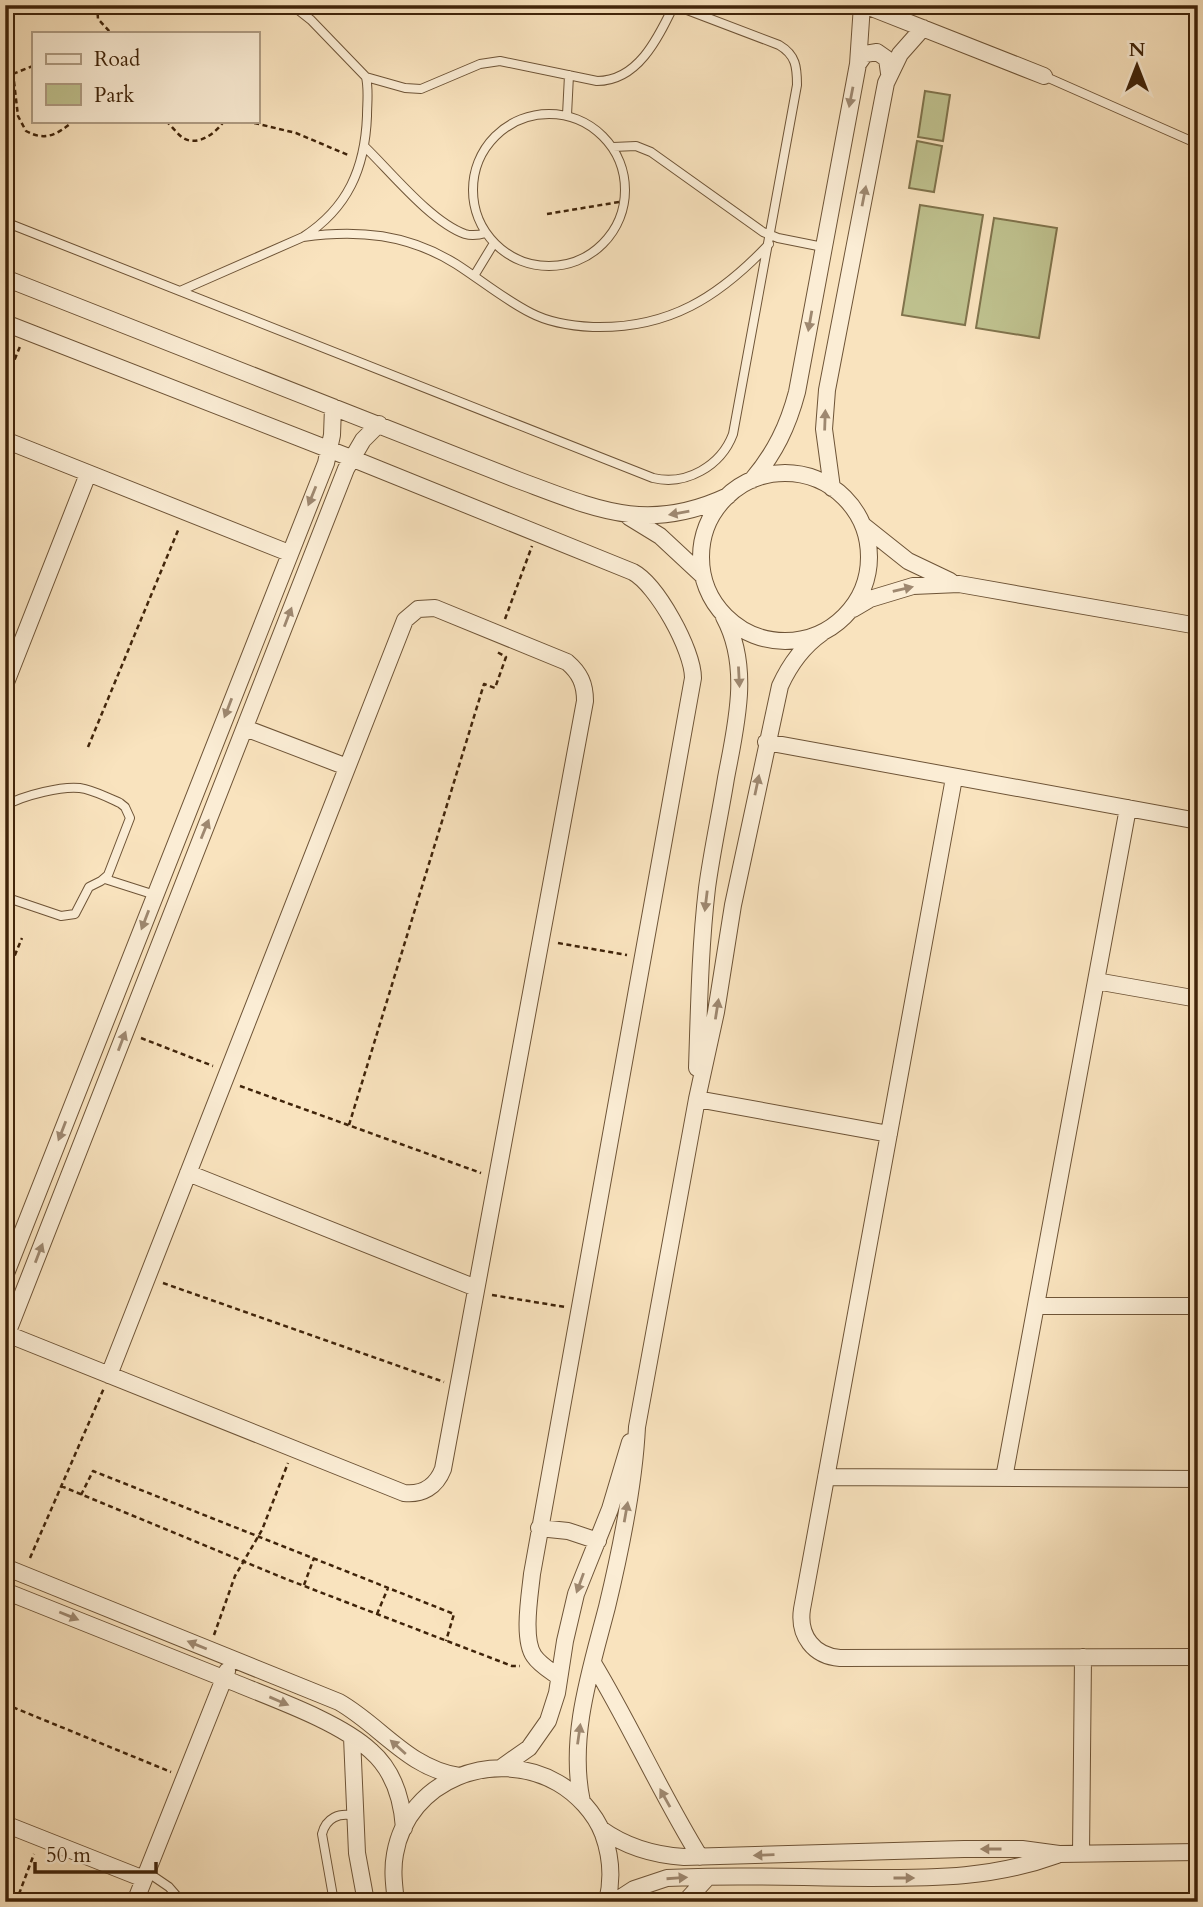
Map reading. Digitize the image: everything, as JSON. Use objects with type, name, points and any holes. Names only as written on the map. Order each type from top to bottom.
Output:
[{"type":"street","points":[[5,278],[554,493],[627,515],[658,516],[689,511],[728,496],[752,480],[776,448],[792,411],[858,64],[863,5],[1044,76]]},
{"type":"street","points":[[832,488],[824,429],[827,390],[889,73],[900,54],[923,28]]},
{"type":"street","points":[[858,64],[865,54],[877,52],[887,59],[889,73]]},
{"type":"street","points":[[5,323],[351,458],[640,576],[652,587],[692,659],[693,678],[539,1528],[529,1618],[530,1647],[536,1659],[559,1677]]},
{"type":"street","points":[[5,1276],[329,451],[332,407]]},
{"type":"street","points":[[109,1375],[401,628],[418,609],[435,608],[567,663],[579,675],[585,692],[440,1476],[431,1487],[411,1493],[397,1490],[109,1375],[6,1337],[351,458],[363,440],[379,424]]},
{"type":"street","points":[[5,440],[289,552]]},
{"type":"street","points":[[5,685],[88,474]]},
{"type":"street","points":[[752,480],[793,474],[814,478],[832,488],[851,505],[864,526],[869,548],[869,570],[862,592],[851,611]]},
{"type":"street","points":[[697,1099],[704,914],[711,859],[737,723],[739,697],[736,653],[728,624],[710,595],[703,576],[701,554],[705,533],[714,513],[728,496]]},
{"type":"street","points":[[627,515],[660,536],[703,576]]},
{"type":"street","points":[[864,526],[908,561],[959,584]]},
{"type":"street","points":[[582,1802],[577,1770],[578,1745],[593,1663],[621,1541],[633,1473],[637,1427],[697,1099],[711,1040],[733,905],[766,742],[785,673],[801,651],[870,599],[891,591],[936,583],[959,584],[1198,626]]},
{"type":"street","points":[[721,611],[737,626],[757,636],[779,641],[801,640],[822,633]]},
{"type":"street","points":[[245,728],[347,766]]},
{"type":"street","points":[[766,742],[1198,821]]},
{"type":"street","points":[[954,778],[801,1617],[803,1633],[818,1651],[840,1658],[1198,1657]]},
{"type":"street","points":[[1004,1478],[1128,808]]},
{"type":"street","points":[[1096,981],[1198,999]]},
{"type":"street","points":[[697,1099],[889,1134]]},
{"type":"street","points":[[188,1173],[476,1290]]},
{"type":"street","points":[[1036,1306],[1198,1306]]},
{"type":"street","points":[[502,1767],[517,1759],[540,1735],[554,1706],[570,1618],[580,1583],[610,1509],[624,1457],[637,1427]]},
{"type":"street","points":[[826,1477],[1198,1479]]},
{"type":"street","points":[[539,1528],[568,1531],[598,1541]]},
{"type":"street","points":[[5,1567],[339,1702],[370,1722],[417,1762],[444,1774],[458,1776]]},
{"type":"street","points":[[5,1591],[283,1703],[352,1737],[372,1752],[392,1778],[399,1794],[404,1828]]},
{"type":"street","points":[[1081,1854],[1083,1657]]},
{"type":"street","points":[[135,1902],[232,1659]]},
{"type":"street","points":[[593,1663],[700,1857]]},
{"type":"street","points":[[352,1737],[357,1853],[366,1902]]},
{"type":"street","points":[[396,1902],[393,1877],[396,1852],[404,1828],[418,1806],[436,1788],[458,1776],[502,1767],[524,1769],[546,1776],[565,1787],[582,1802],[601,1829],[608,1848],[611,1869],[607,1902]]},
{"type":"street","points":[[5,1824],[146,1875]]},
{"type":"street","points":[[601,1829],[626,1844],[669,1856],[993,1848],[1059,1854],[1198,1852]]},
{"type":"street","points":[[614,1902],[634,1889],[667,1878],[952,1877],[1013,1869],[1059,1854]]},
{"type":"street","points":[[685,1902],[708,1877]]},
{"type":"lane","points":[[5,222],[653,478],[671,481],[698,472],[720,457],[730,443],[797,85],[796,64],[790,53],[779,45],[674,5],[649,48],[628,73],[605,81],[500,61],[480,64],[421,89],[405,88],[366,77],[311,20],[292,5]]},
{"type":"lane","points":[[567,115],[569,75]]},
{"type":"lane","points":[[1044,76],[1198,145]]},
{"type":"lane","points":[[180,291],[303,237],[324,221],[342,202],[362,162],[365,147],[366,77]]},
{"type":"lane","points":[[550,113],[567,115],[588,124],[613,147],[625,177],[625,201],[618,224],[609,238],[584,258],[569,263],[537,265],[507,253],[486,233],[474,202],[474,178],[482,154],[491,140],[517,120],[550,113]]},
{"type":"lane","points":[[613,147],[636,146],[651,152],[769,240],[823,247]]},
{"type":"lane","points":[[365,147],[425,207],[441,219],[464,234],[486,233]]},
{"type":"lane","points":[[303,237],[345,233],[385,235],[423,246],[531,313],[571,325],[621,326],[656,320],[696,304],[735,277],[769,240]]},
{"type":"lane","points":[[474,276],[494,243]]},
{"type":"lane","points":[[5,806],[19,799],[71,787],[84,789],[120,803],[128,812],[129,824],[105,879],[89,887],[78,910],[71,916],[61,916],[5,897]]},
{"type":"lane","points":[[105,879],[155,895]]},
{"type":"lane","points":[[334,1902],[322,1834],[331,1819],[342,1814],[355,1816]]},
{"type":"lane","points":[[146,1875],[169,1887],[182,1902]]},
{"type":"path","points":[[97,5],[98,19],[110,32]]},
{"type":"path","points":[[5,77],[32,66]]},
{"type":"path","points":[[13,73],[18,116],[26,131],[41,137],[50,137],[72,122]]},
{"type":"path","points":[[167,122],[182,137],[196,140],[215,132],[223,122]]},
{"type":"path","points":[[250,122],[296,133],[362,162]]},
{"type":"path","points":[[547,214],[625,201]]},
{"type":"path","points":[[5,383],[26,331]]},
{"type":"path","points":[[88,747],[186,512]]},
{"type":"path","points":[[349,1125],[484,684],[495,688],[506,657],[492,650],[537,534]]},
{"type":"path","points":[[5,979],[22,938]]},
{"type":"path","points":[[541,940],[643,958]]},
{"type":"path","points":[[125,1032],[349,1125],[496,1178]]},
{"type":"path","points":[[147,1278],[458,1387]]},
{"type":"path","points":[[476,1290],[578,1309]]},
{"type":"path","points":[[27,1564],[109,1375]]},
{"type":"path","points":[[208,1650],[235,1576],[259,1537],[289,1463],[278,1458]]},
{"type":"path","points":[[81,1495],[93,1471],[454,1614],[446,1641]]},
{"type":"path","points":[[61,1486],[303,1586],[512,1666],[520,1666],[536,1659]]},
{"type":"path","points":[[303,1586],[314,1559]]},
{"type":"path","points":[[377,1615],[388,1588]]},
{"type":"path","points":[[5,1704],[184,1778]]},
{"type":"path","points":[[16,1902],[40,1838]]},
{"type":"green space","points":[[925,91],[950,95],[943,141],[918,137]]},
{"type":"green space","points":[[917,141],[942,146],[934,192],[909,188]]},
{"type":"green space","points":[[920,205],[983,215],[965,325],[902,315]]},
{"type":"green space","points":[[994,218],[1057,228],[1039,338],[976,328]]}]
